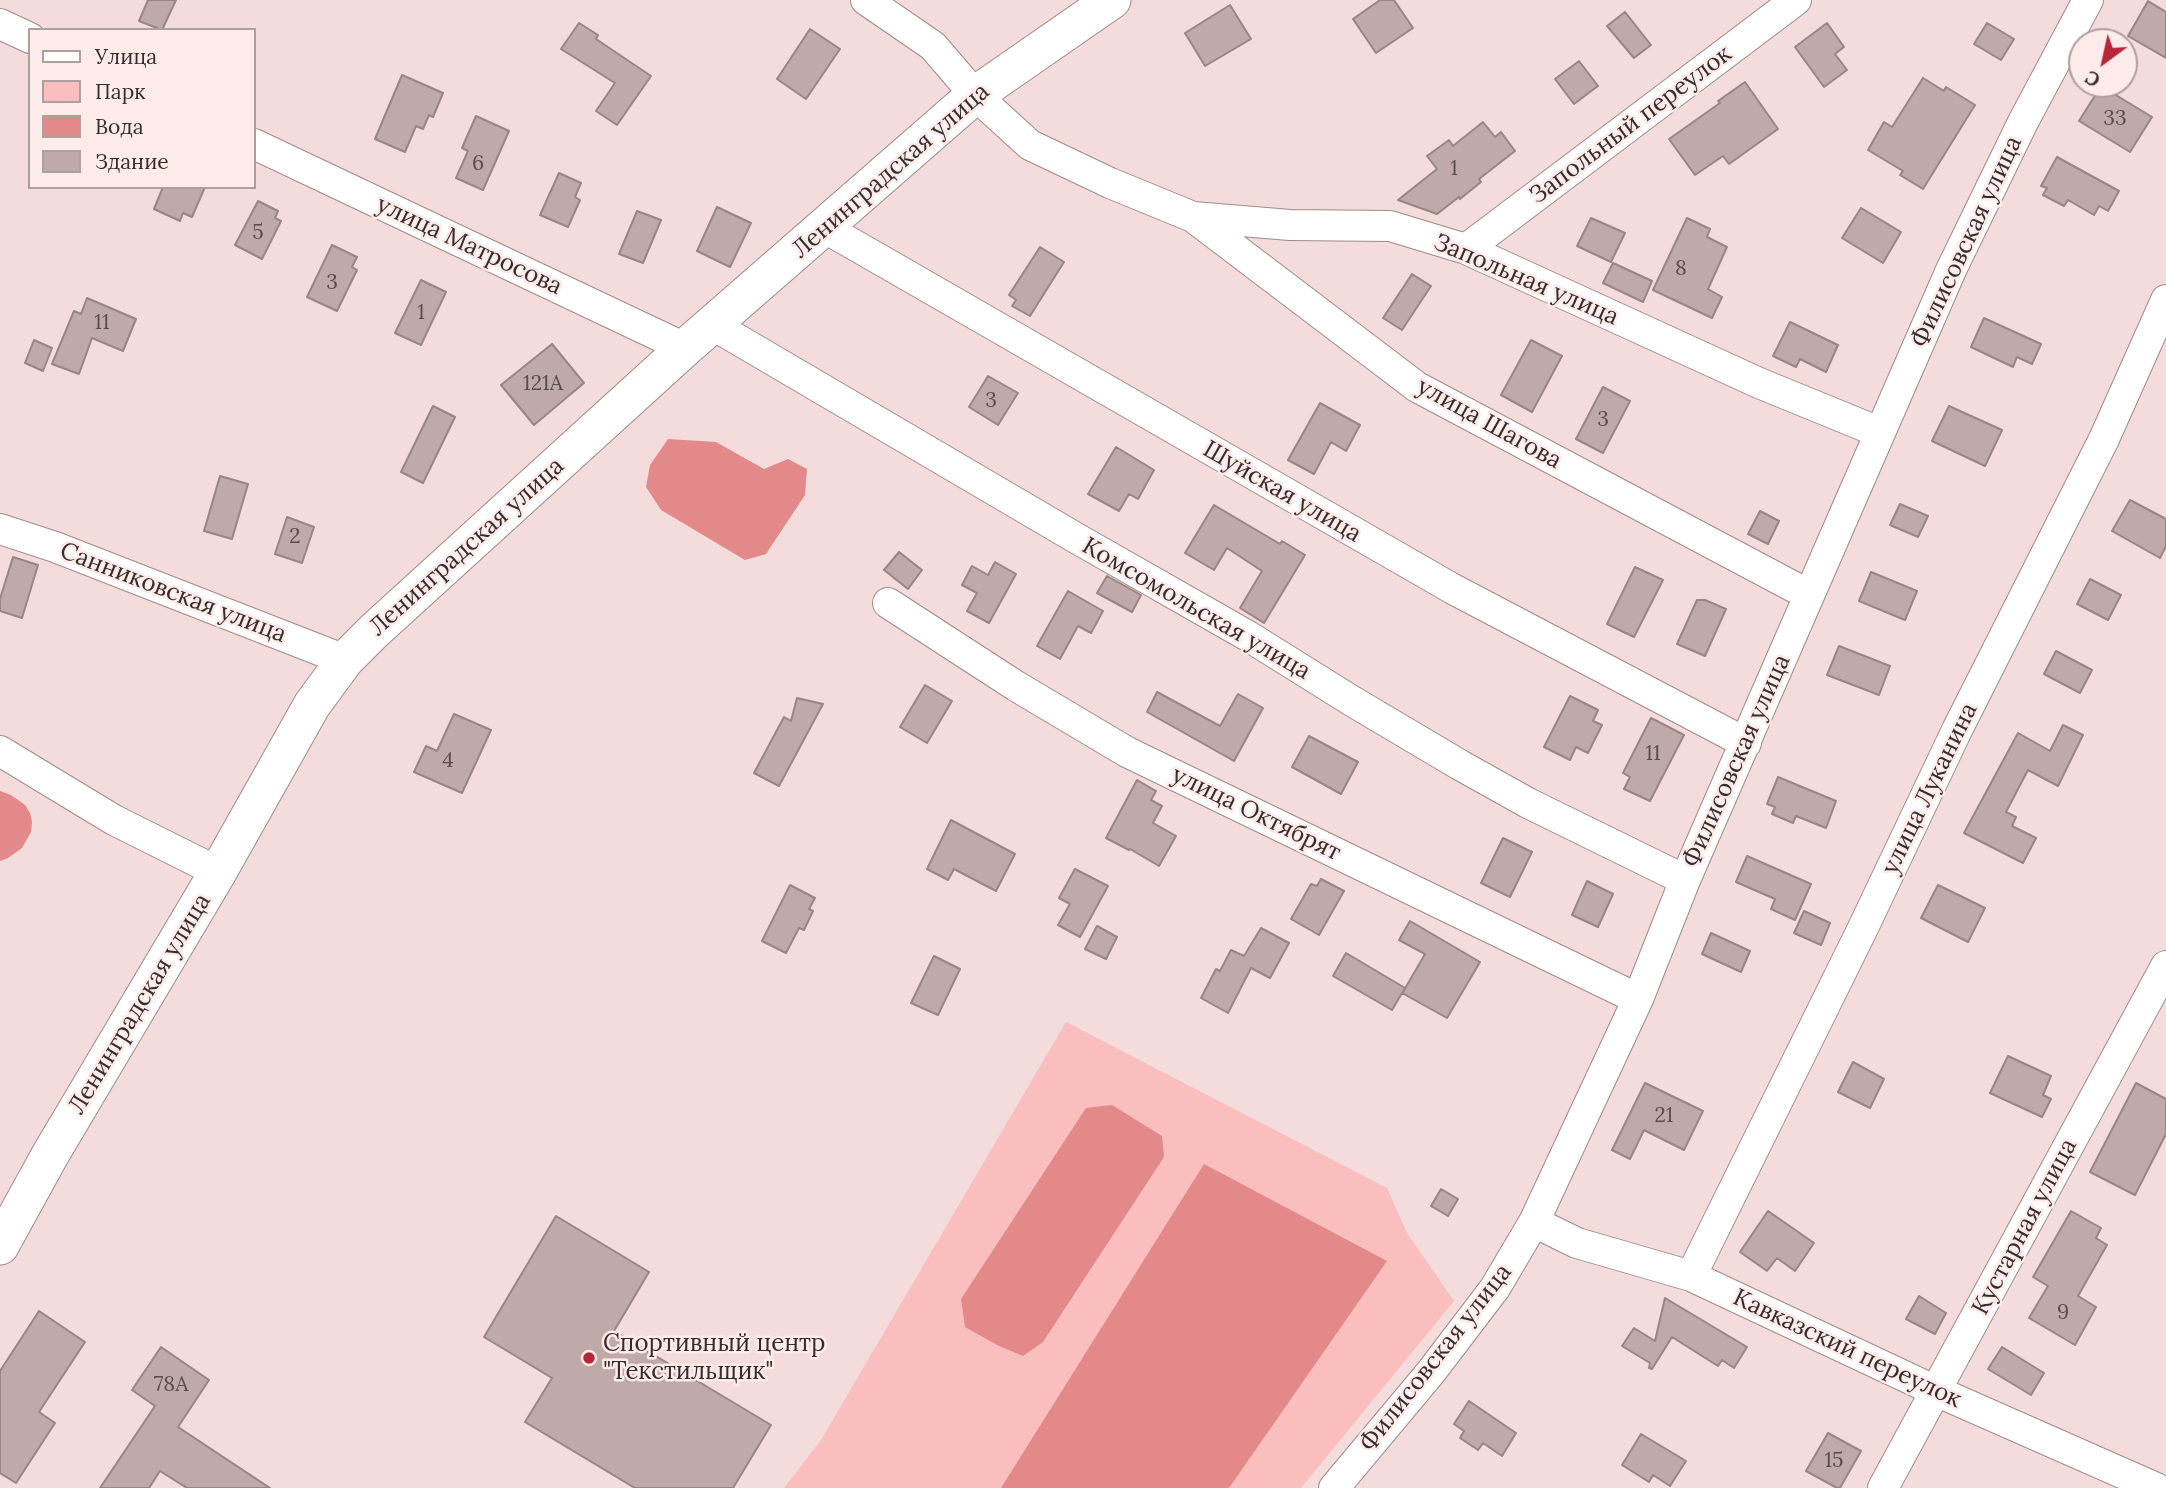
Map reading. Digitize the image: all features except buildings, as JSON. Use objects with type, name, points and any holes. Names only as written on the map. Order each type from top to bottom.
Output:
[{"type":"street","name":"Запольная улица","points":[[866,0],[933,46],[975,96],[1030,145],[1110,183],[1193,217],[1290,225],[1390,226],[1466,249],[1759,383],[1879,432]]},
{"type":"street","name":"Ленинградская улица","points":[[0,1246],[50,1155],[218,872],[312,705],[345,660],[685,348],[975,96],[1112,0]]},
{"type":"street","name":"Запольный переулок","points":[[1466,249],[1796,0]]},
{"type":"street","name":"Филисовская улица","points":[[1334,1488],[1431,1372],[1495,1288],[1534,1222],[1638,999],[1685,880],[1951,270],[2023,122],[2088,0]]},
{"type":"street","points":[[0,24],[28,37]]},
{"type":"street","name":"улица Матросова","points":[[256,145],[685,348]]},
{"type":"street","name":"улица Шагова","points":[[1193,217],[1417,387],[1809,595]]},
{"type":"street","name":"Шуйская улица","points":[[825,228],[1453,589],[1746,743]]},
{"type":"street","name":"улица Луканина","points":[[1691,1276],[1862,930],[1957,730],[2104,439],[2166,300]]},
{"type":"street","name":"Комсомольская улица","points":[[713,325],[1040,518],[1248,636],[1460,765],[1528,803],[1685,880]]},
{"type":"street","name":"Санниковская улица","points":[[0,529],[55,547],[345,660]]},
{"type":"street","name":"улица Октябрят","points":[[888,603],[1016,686],[1127,752],[1638,999]]},
{"type":"street","points":[[0,751],[114,820],[218,872]]},
{"type":"street","name":"Кустарная улица","points":[[1883,1488],[2166,966]]},
{"type":"street","name":"Кавказский переулок","points":[[1534,1222],[1577,1243],[1691,1276],[1936,1391],[2157,1488]]},
{"type":"green space","points":[[1066,1022],[1387,1188],[1407,1233],[1454,1301],[1301,1488],[784,1488],[821,1440]]},
{"type":"water","points":[[668,439],[716,442],[764,469],[788,459],[807,469],[805,495],[766,554],[745,560],[661,510],[646,487],[650,465]]},
{"type":"water","points":[[0,791],[25,805],[32,822],[31,832],[22,848],[0,861]]},
{"type":"water","points":[[1112,1105],[1162,1136],[1164,1157],[1043,1342],[1023,1356],[965,1327],[961,1299],[1086,1108]]},
{"type":"water","points":[[1204,1164],[1387,1261],[1229,1488],[1001,1488]]},
{"type":"place","name":"Спортивный центр \"Текстильщик\"","points":[[589,1358]]}]
